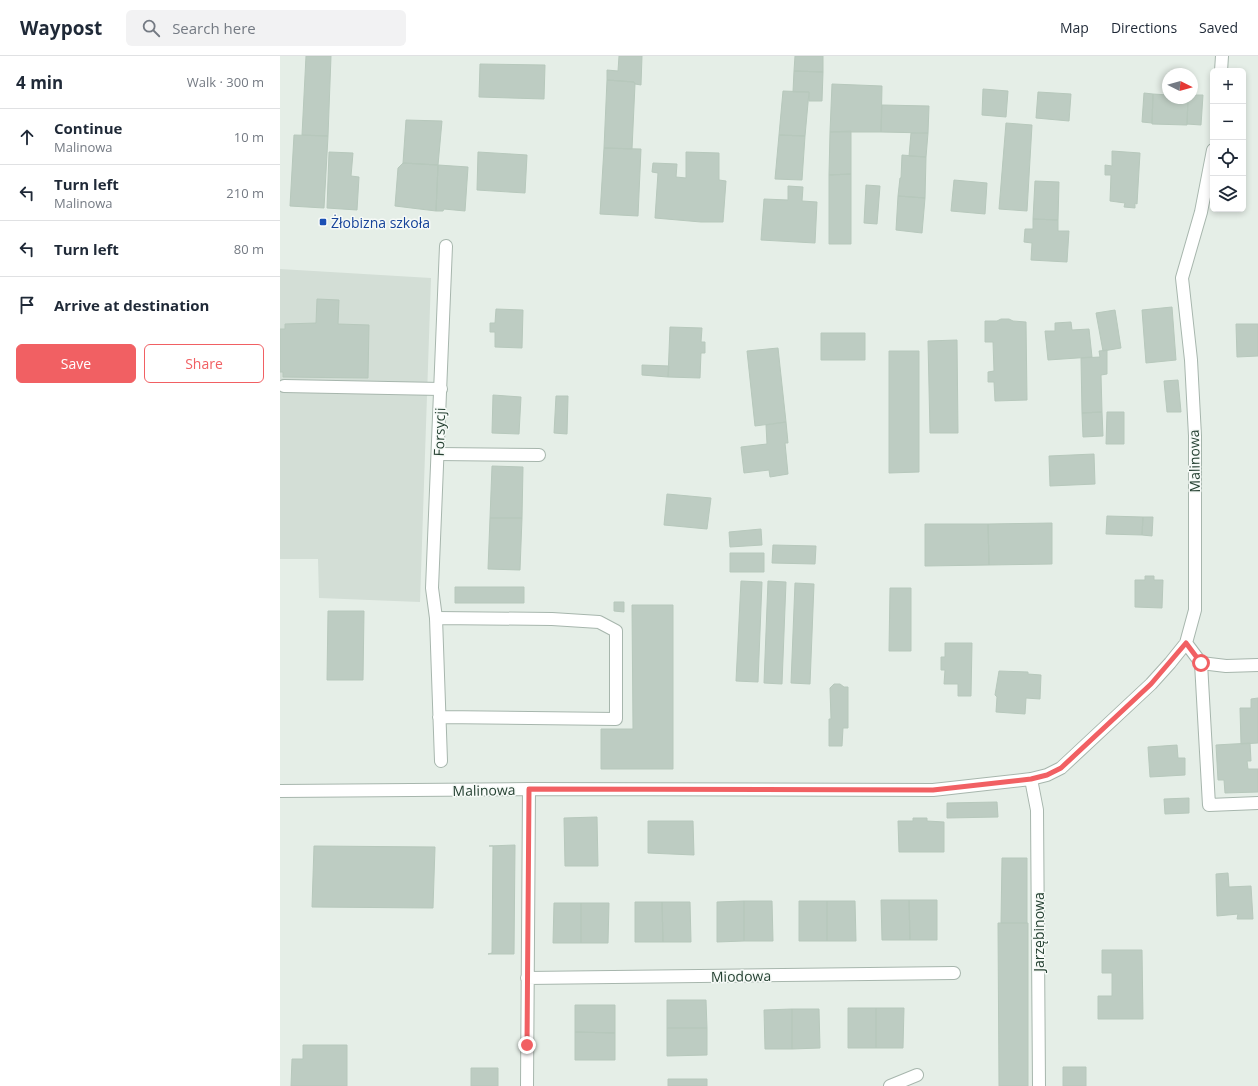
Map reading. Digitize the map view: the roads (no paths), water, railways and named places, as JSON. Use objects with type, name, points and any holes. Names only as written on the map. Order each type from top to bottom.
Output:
[{"type":"street","points":[[1221,68],[1222,56]]},
{"type":"street","name":"Malinowa","points":[[280,792],[529,789],[933,790],[1031,779],[1047,775],[1061,768],[1151,684],[1186,643],[1195,610],[1195,444],[1191,360],[1182,278],[1201,212],[1210,166]]},
{"type":"street","name":"Forsycji","points":[[441,761],[436,618],[432,588],[446,246]]},
{"type":"street","points":[[284,386],[441,389]]},
{"type":"street","points":[[438,454],[539,455]]},
{"type":"street","points":[[436,618],[552,619],[598,622],[616,630],[616,719],[439,717]]},
{"type":"street","points":[[1186,643],[1201,663],[1209,806],[1258,803]]},
{"type":"street","points":[[1201,663],[1226,666],[1258,665]]},
{"type":"street","name":"Jarzębinowa","points":[[1031,779],[1036,810],[1039,1086]]},
{"type":"street","points":[[526,1086],[529,789]]},
{"type":"street","name":"Miodowa","points":[[527,978],[954,973]]},
{"type":"street","points":[[890,1086],[917,1075]]},
{"type":"place","name":"Żłobizna szkoła","points":[[323,222]]}]
